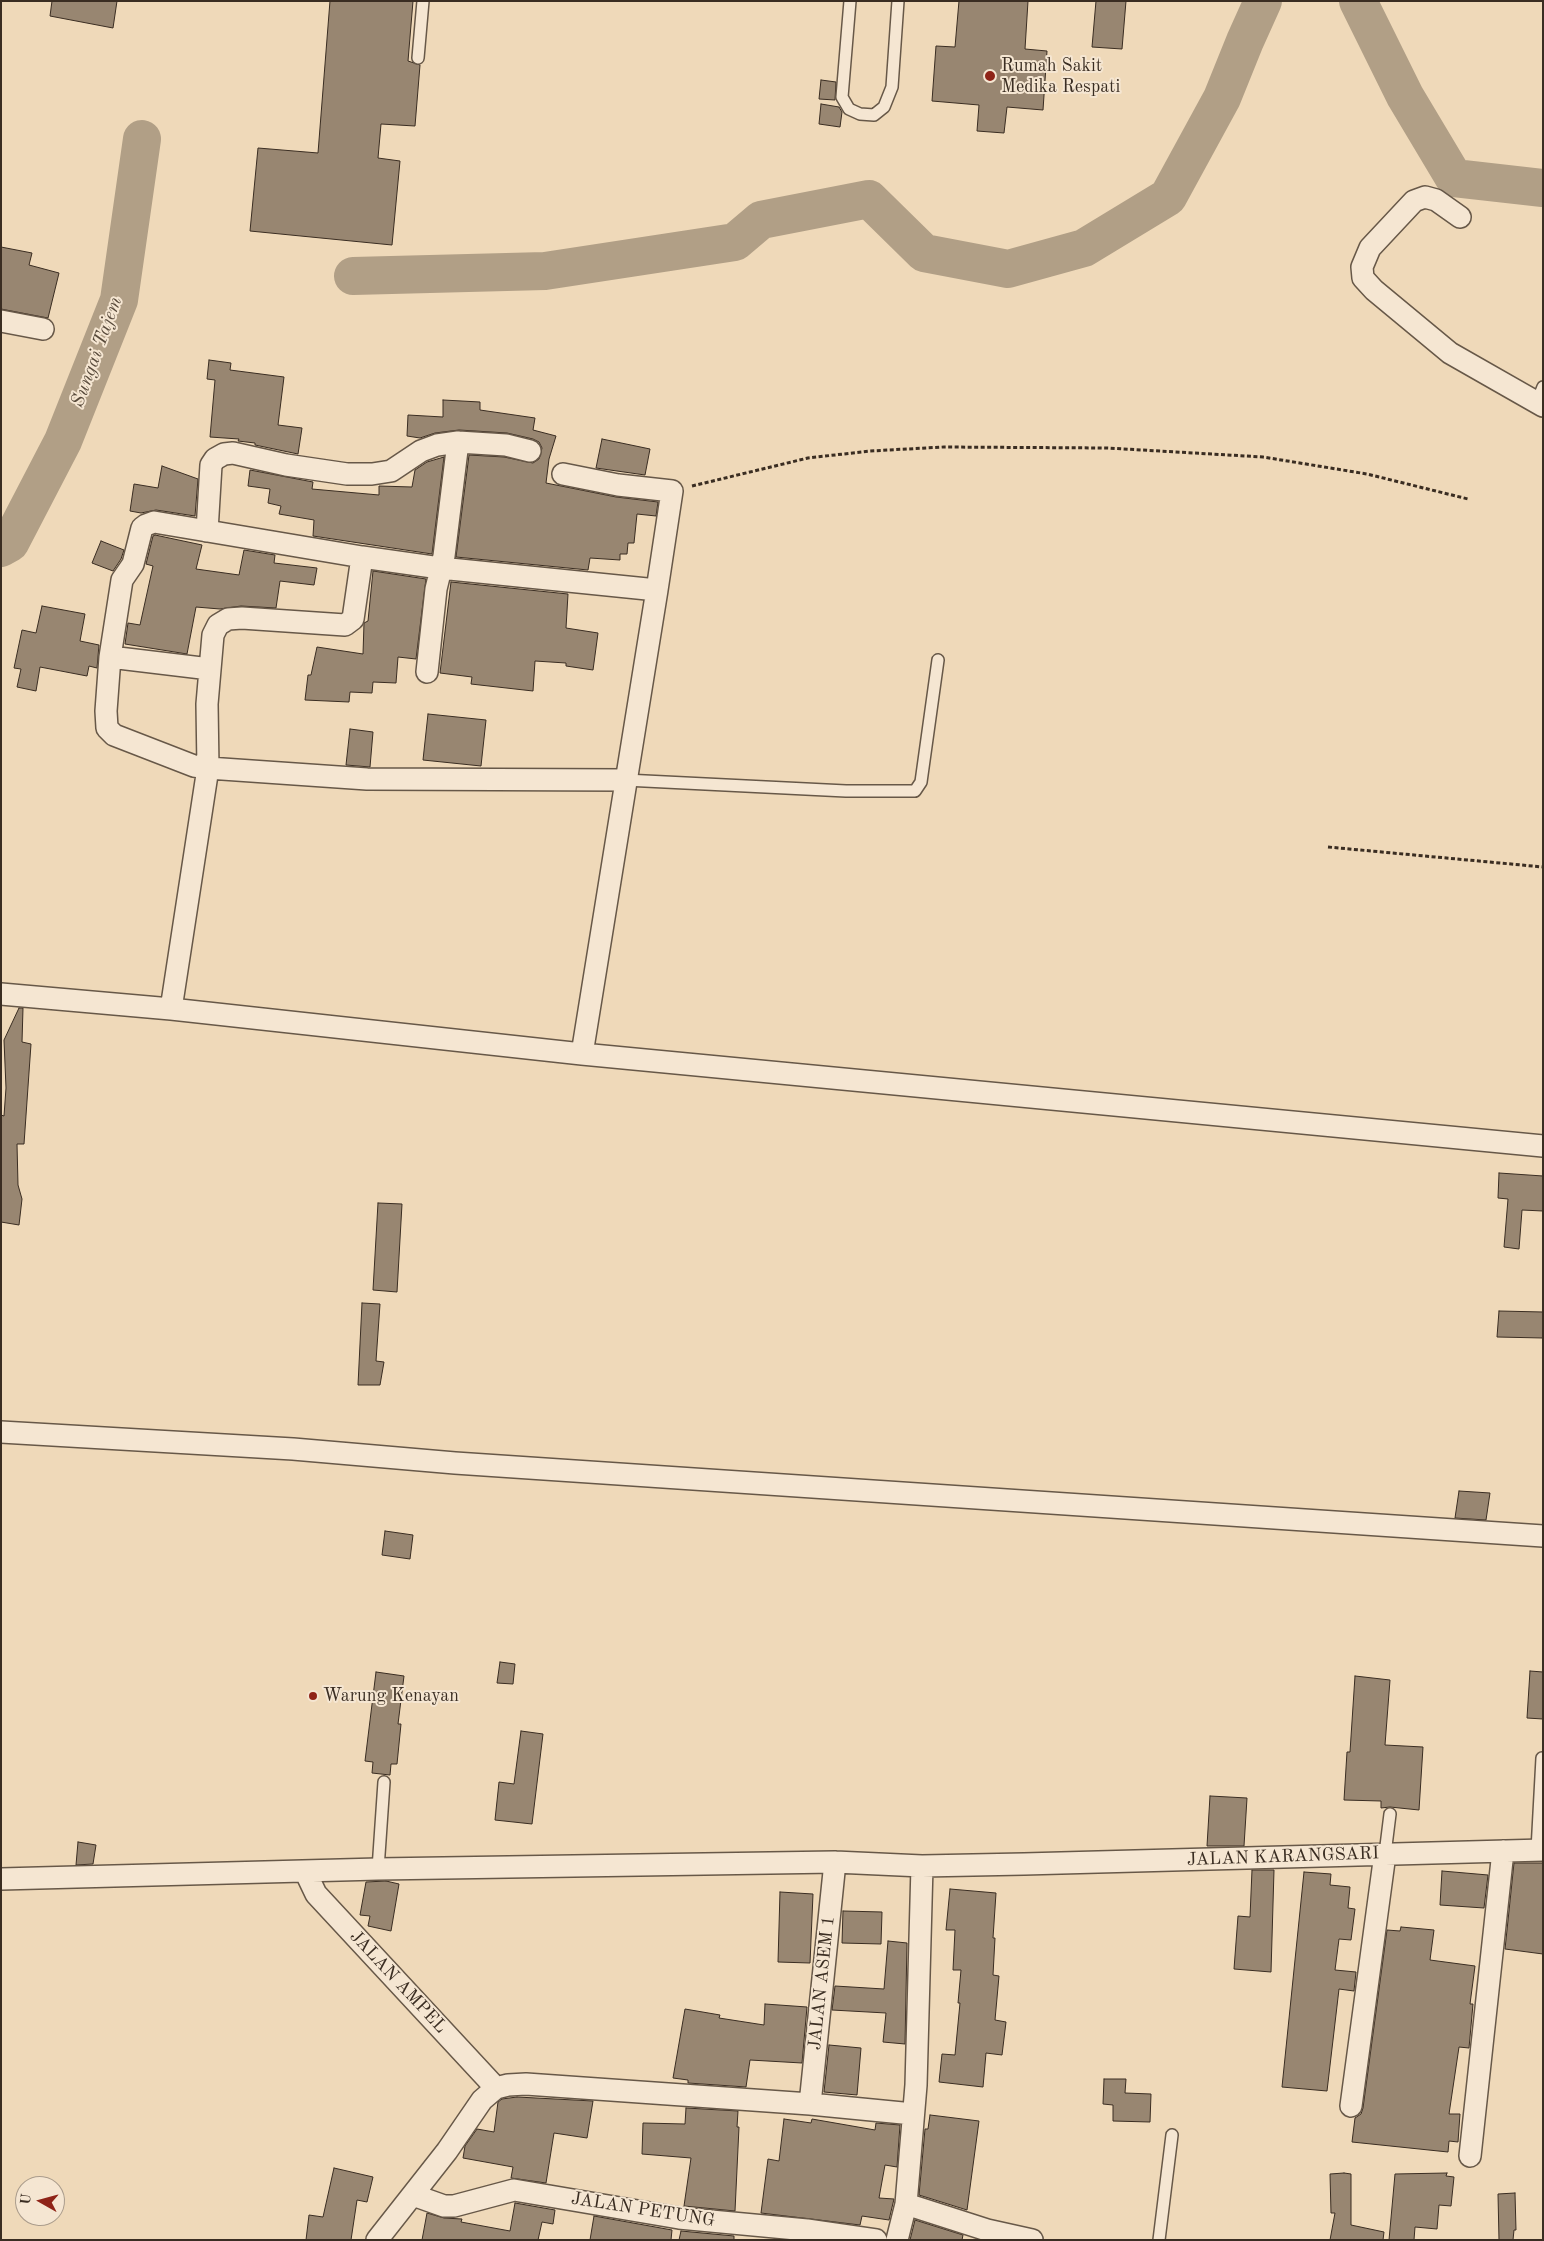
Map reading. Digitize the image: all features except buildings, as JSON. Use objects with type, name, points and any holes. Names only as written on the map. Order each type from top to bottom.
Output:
[{"type":"street","points":[[1460,217],[1436,200],[1425,197],[1414,201],[1370,248],[1362,267],[1364,278],[1374,290],[1450,353],[1541,398]]},
{"type":"street","points":[[1,322],[43,329]]},
{"type":"street","points":[[427,672],[434,604],[444,556],[458,442]]},
{"type":"street","points":[[207,531],[210,469],[215,458],[219,456],[232,453],[295,467],[347,474],[372,474],[391,470],[421,451],[437,445],[458,442],[506,445],[530,451]]},
{"type":"street","points":[[563,474],[618,485],[672,491],[582,1054]]},
{"type":"street","points":[[625,780],[367,779],[208,768],[194,766],[114,735],[107,728],[106,711],[110,657],[122,580],[132,564],[142,528],[154,522],[362,557],[440,568],[657,590]]},
{"type":"street","points":[[172,1009],[208,768],[206,704],[213,635],[218,625],[228,619],[242,618],[342,626],[351,622],[362,557]]},
{"type":"street","points":[[110,657],[210,669]]},
{"type":"street","points":[[1,994],[172,1009],[582,1054],[1543,1146]]},
{"type":"street","points":[[1,1432],[293,1449],[484,1465],[1543,1536]]},
{"type":"street","name":"JALAN KARANGSARI","points":[[1,1879],[378,1869],[834,1862],[922,1866],[1540,1850]]},
{"type":"street","points":[[1470,2156],[1503,1851]]},
{"type":"street","points":[[1351,2106],[1385,1854]]},
{"type":"street","name":"JALAN ASEM 1","points":[[810,2104],[834,1862]]},
{"type":"street","points":[[897,2240],[906,2204],[916,2076],[922,1866]]},
{"type":"street","name":"JALAN AMPEL","points":[[305,1871],[316,1894],[496,2088]]},
{"type":"street","points":[[377,2240],[447,2151],[482,2100],[496,2088],[508,2085],[526,2084],[810,2104],[913,2114]]},
{"type":"street","name":"JALAN PETUNG","points":[[413,2195],[444,2206],[454,2206],[514,2190],[679,2218],[806,2235],[876,2240]]},
{"type":"street","points":[[906,2204],[987,2230],[1032,2240]]},
{"type":"lane","points":[[418,58],[423,1]]},
{"type":"lane","points":[[850,1],[842,97],[850,109],[860,114],[874,115],[884,107],[892,86],[898,1]]},
{"type":"lane","points":[[625,780],[846,791],[915,791],[921,782],[938,660]]},
{"type":"lane","points":[[1540,1850],[1542,1758]]},
{"type":"lane","points":[[378,1869],[384,1782]]},
{"type":"lane","points":[[1385,1854],[1390,1814]]},
{"type":"lane","points":[[1159,2240],[1172,2135]]},
{"type":"path","points":[[672,491],[808,458],[870,451],[944,447],[1098,448],[1263,457],[1367,474],[1468,499]]},
{"type":"path","points":[[1328,847],[1543,867]]},
{"type":"waterway","points":[[353,276],[545,271],[735,242],[761,220],[869,199],[924,253],[1008,269],[1084,248],[1168,197],[1222,98],[1263,1]]},
{"type":"waterway","points":[[1358,1],[1405,96],[1454,178],[1543,188]]},
{"type":"waterway","name":"Sungai Tajem","points":[[1,548],[10,543],[63,441],[119,300],[142,139]]},
{"type":"place","name":"Rumah Sakit Medika Respati","points":[[990,76]]},
{"type":"place","name":"Warung Kenayan","points":[[313,1696]]}]
